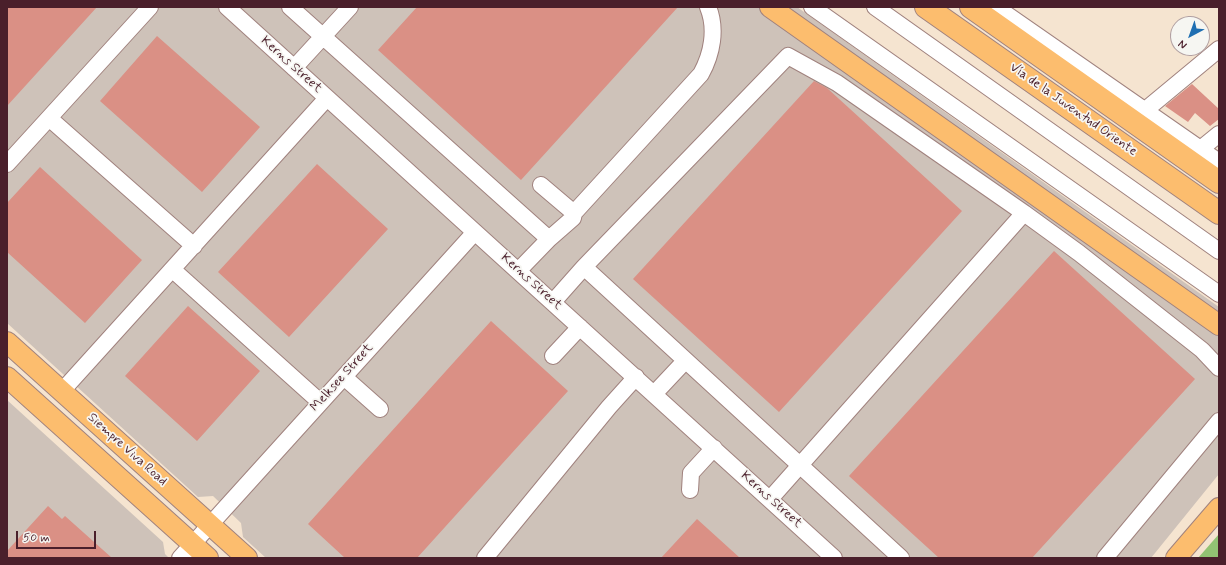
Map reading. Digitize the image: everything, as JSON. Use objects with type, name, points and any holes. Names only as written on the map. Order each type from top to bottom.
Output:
[{"type":"highway","name":"Vía de la Juventud Oriente","points":[[926,7],[1219,213]]},
{"type":"highway","name":"Vía de la Juventud Oriente","points":[[971,7],[1004,13],[1139,116],[1194,155],[1219,182]]},
{"type":"main road","points":[[770,7],[1219,325]]},
{"type":"main road","points":[[789,7],[1219,312]]},
{"type":"main road","name":"Siempre Viva Road","points":[[7,342],[247,558]]},
{"type":"main road","name":"Siempre Viva Road","points":[[7,377],[186,551],[208,558]]},
{"type":"main road","points":[[1176,558],[1219,508]]},
{"type":"street","points":[[7,164],[150,7]]},
{"type":"street","name":"Kerns Street","points":[[227,7],[770,499],[826,555]]},
{"type":"street","points":[[290,7],[549,239]]},
{"type":"street","points":[[294,68],[350,7]]},
{"type":"street","points":[[518,270],[549,239],[570,221],[574,213],[701,74],[708,61],[712,41],[712,17],[708,7]]},
{"type":"street","points":[[812,7],[1219,294]]},
{"type":"street","points":[[875,7],[1219,251]]},
{"type":"street","points":[[1139,116],[1219,49]]},
{"type":"street","points":[[553,302],[584,267],[788,56],[837,83],[1024,213],[1079,253],[1202,350],[1219,368]]},
{"type":"street","points":[[62,392],[327,98]]},
{"type":"street","points":[[49,118],[194,246]]},
{"type":"street","points":[[1194,155],[1219,134]]},
{"type":"street","points":[[1194,155],[1219,162]]},
{"type":"street","points":[[541,185],[574,213]]},
{"type":"street","points":[[770,499],[1024,213]]},
{"type":"street","name":"Melksee Street","points":[[186,551],[475,232]]},
{"type":"street","points":[[584,267],[684,361],[900,558]]},
{"type":"street","points":[[173,270],[320,402]]},
{"type":"street","points":[[553,356],[580,327]]},
{"type":"street","points":[[654,394],[684,361]]},
{"type":"street","points":[[344,377],[380,410]]},
{"type":"street","points":[[485,558],[609,407],[636,377]]},
{"type":"street","points":[[1105,558],[1219,421]]},
{"type":"street","points":[[690,490],[692,473],[714,448]]},
{"type":"shaded area","points":[[7,7],[797,7],[1219,307],[1219,474],[1151,558],[266,558],[243,537],[241,523],[213,496],[198,497],[7,323]]},
{"type":"shaded area","points":[[7,400],[163,542],[165,554],[169,558],[7,558]]},
{"type":"green space","points":[[1219,534],[1219,558],[1198,558]]},
{"type":"building","points":[[7,7],[97,7],[7,106]]},
{"type":"building","points":[[417,7],[678,7],[521,180],[378,50]]},
{"type":"building","points":[[157,36],[260,127],[202,192],[100,101]]},
{"type":"building","points":[[814,81],[827,88],[962,211],[779,412],[633,279]]},
{"type":"building","points":[[1192,84],[1219,109],[1219,119],[1210,126],[1195,113],[1188,122],[1165,106]]},
{"type":"building","points":[[317,164],[388,229],[289,337],[218,272]]},
{"type":"building","points":[[40,167],[142,260],[85,323],[7,252],[7,203]]},
{"type":"building","points":[[1054,251],[1195,379],[1032,558],[939,558],[849,476]]},
{"type":"building","points":[[188,306],[260,371],[197,441],[125,376]]},
{"type":"building","points":[[491,321],[568,391],[417,558],[345,558],[308,524]]},
{"type":"building","points":[[48,506],[62,519],[65,516],[112,558],[7,558],[7,551]]},
{"type":"building","points":[[697,519],[740,558],[661,558]]}]
